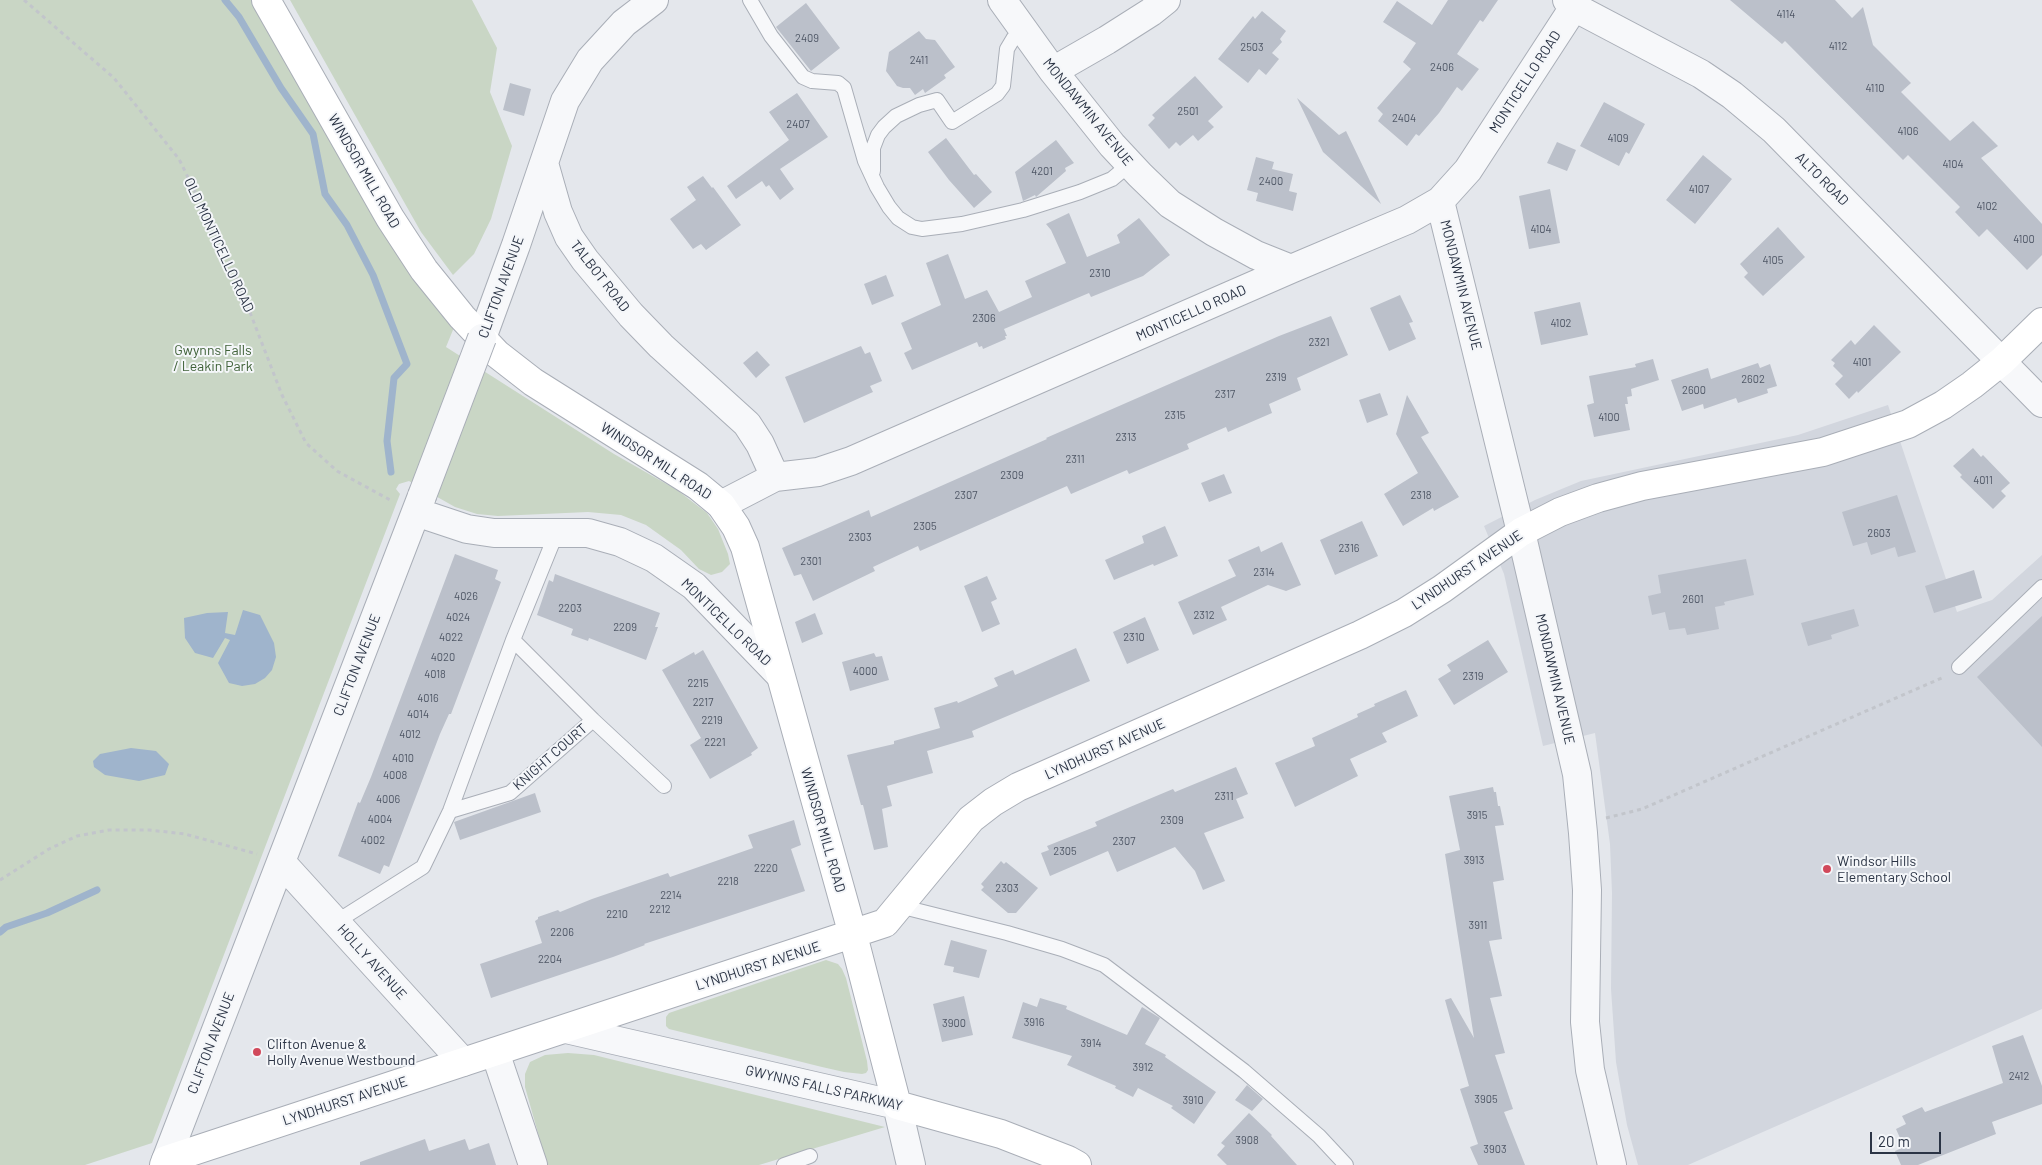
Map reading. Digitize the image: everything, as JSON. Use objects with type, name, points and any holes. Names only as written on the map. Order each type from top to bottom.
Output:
[{"type":"street","name":"WINDSOR MILL ROAD","points":[[266,0],[390,218],[424,270],[462,317],[497,354],[533,382],[698,486],[721,505],[736,527],[745,547],[778,673],[853,935],[911,1165]]},
{"type":"street","points":[[544,163],[565,101],[590,60],[624,23],[654,0]]},
{"type":"street","name":"MONDAWMIN AVENUE","points":[[1002,0],[1053,71],[1130,164],[1170,204],[1256,255],[1291,269]]},
{"type":"street","points":[[1053,71],[1107,40],[1151,12],[1166,0]]},
{"type":"street","name":"MONTICELLO ROAD","points":[[721,505],[775,477],[818,472],[851,461],[1407,220],[1440,201],[1468,170],[1570,4]]},
{"type":"street","name":"ALTO ROAD","points":[[1570,4],[1701,74],[1732,95],[1774,130],[2002,360],[2042,403]]},
{"type":"street","name":"CLIFTON AVENUE","points":[[165,1163],[419,504],[516,245],[544,163]]},
{"type":"street","name":"TALBOT ROAD","points":[[544,163],[558,212],[570,237],[585,260],[631,315],[661,346],[747,424],[760,444],[775,477]]},
{"type":"street","name":"MONDAWMIN AVENUE","points":[[1440,201],[1521,532],[1577,774],[1587,890],[1585,1022],[1590,1070],[1612,1165]]},
{"type":"street","name":"LYNDHURST AVENUE","points":[[165,1163],[885,923],[971,819],[993,802],[1018,787],[1360,635],[1404,613],[1442,589],[1521,532],[1560,512],[1598,498],[1642,486],[1823,452],[1908,424],[1943,405],[2002,360],[2042,322]]},
{"type":"street","name":"MONTICELLO ROAD","points":[[419,504],[467,529],[494,533],[588,533],[620,542],[654,558],[694,586],[778,673]]},
{"type":"street","name":"HOLLY AVENUE","points":[[281,862],[464,1062]]},
{"type":"street","name":"GWYNNS FALLS PARKWAY","points":[[566,1029],[897,1105],[1001,1134],[1077,1165]]},
{"type":"street","points":[[495,1052],[532,1165]]},
{"type":"lane","points":[[750,0],[770,36],[803,77],[812,82],[838,83],[844,88],[865,161],[875,182],[889,207],[898,218],[912,227],[922,229],[998,217],[1112,179],[1130,164]]},
{"type":"lane","points":[[875,182],[872,162],[873,148],[878,135],[884,127],[896,116],[931,100],[938,100],[952,122],[988,101],[997,94],[1002,86],[1007,49],[1023,28]]},
{"type":"lane","points":[[336,922],[423,867],[450,811],[513,640],[556,534]]},
{"type":"lane","points":[[1959,667],[2042,587]]},
{"type":"lane","points":[[513,640],[592,720],[664,786]]},
{"type":"lane","name":"KNIGHT COURT","points":[[450,811],[510,793],[592,720]]},
{"type":"lane","points":[[899,906],[1007,933],[1062,949],[1104,965],[1244,1070],[1319,1136],[1346,1165]]},
{"type":"lane","points":[[784,1165],[810,1156]]},
{"type":"path","name":"OLD MONTICELLO ROAD","points":[[24,0],[114,78],[178,159],[234,271],[282,395],[306,443],[337,471],[376,493],[419,504]]},
{"type":"path","points":[[1601,819],[1642,809],[1941,678],[1959,667]]},
{"type":"path","points":[[0,880],[49,849],[77,836],[109,830],[149,830],[185,834],[281,862]]},
{"type":"shaded area","name":"Windsor Hills Elementary School","points":[[1888,405],[1957,612],[1992,600],[2042,555],[2042,1009],[1688,1165],[1638,1165],[1627,1125],[1616,1062],[1611,989],[1612,893],[1610,844],[1595,733],[1543,746],[1504,574],[1484,526],[1535,500],[1581,481],[1798,435]]},
{"type":"green space","name":"Gwynns Falls / Leakin Park","points":[[0,0],[254,0],[455,325],[446,347],[614,454],[677,490],[707,513],[718,529],[730,564],[722,572],[711,575],[699,569],[681,550],[646,525],[621,515],[588,512],[498,516],[477,514],[455,507],[409,481],[399,484],[396,489],[400,494],[152,1143],[85,1165],[0,1165]]},
{"type":"green space","points":[[290,0],[472,0],[497,48],[490,92],[512,146],[491,219],[474,254],[453,275],[421,232]]},
{"type":"green space","points":[[826,960],[838,964],[846,978],[867,1061],[868,1070],[866,1073],[844,1072],[822,1067],[669,1029],[666,1026],[666,1017],[669,1013]]},
{"type":"green space","points":[[568,1053],[594,1055],[885,1127],[759,1165],[547,1165],[525,1087],[525,1074],[530,1062],[545,1055]]},
{"type":"water","points":[[243,610],[260,615],[274,643],[276,657],[272,670],[265,678],[255,684],[242,686],[229,683],[218,663],[230,640],[225,638],[213,658],[195,653],[185,638],[184,618],[207,613],[228,612],[225,633],[235,635]]},
{"type":"water","points":[[131,748],[156,751],[169,764],[165,775],[139,781],[105,775],[94,767],[93,761],[100,754]]},
{"type":"building","points":[[1448,0],[1498,0],[1483,22],[1480,20],[1457,54],[1479,69],[1462,91],[1457,87],[1439,113],[1419,136],[1416,134],[1407,146],[1378,121],[1383,114],[1377,108],[1411,69],[1403,62],[1416,43],[1383,22],[1397,1],[1432,25]]},
{"type":"building","points":[[1730,0],[1835,0],[1852,18],[1863,7],[1873,45],[1911,83],[1901,92],[1950,141],[1973,121],[1998,146],[1981,158],[2042,224],[2042,255],[2027,270],[1987,229],[1979,237],[1955,212],[1960,207],[1908,155],[1903,160],[1785,41],[1782,44]]},
{"type":"building","points":[[806,3],[840,48],[811,71],[776,27]]},
{"type":"building","points":[[1262,11],[1286,31],[1280,39],[1282,42],[1272,53],[1279,59],[1266,75],[1259,69],[1248,83],[1218,59],[1253,16],[1255,19]]},
{"type":"building","points":[[919,31],[926,39],[935,40],[955,67],[944,75],[946,78],[925,93],[923,89],[915,95],[910,88],[897,86],[886,71],[889,52]]},
{"type":"building","points":[[1195,76],[1223,107],[1208,121],[1214,127],[1198,141],[1193,135],[1180,146],[1176,142],[1169,149],[1148,125],[1155,118],[1152,115]]},
{"type":"building","points":[[510,83],[531,89],[524,116],[503,110]]},
{"type":"building","points":[[797,93],[828,137],[780,169],[794,189],[780,200],[769,185],[766,187],[762,181],[736,199],[727,186],[789,140],[769,112]]},
{"type":"building","points":[[1297,98],[1339,135],[1346,131],[1381,204],[1323,152]]},
{"type":"building","points":[[1604,102],[1645,124],[1629,154],[1626,152],[1619,166],[1580,146]]},
{"type":"building","points":[[946,138],[974,175],[976,174],[992,192],[974,208],[949,180],[928,152]]},
{"type":"building","points":[[1056,140],[1074,163],[1065,168],[1066,171],[1036,197],[1035,195],[1023,201],[1015,172]]},
{"type":"building","points":[[1557,142],[1576,150],[1567,171],[1547,163]]},
{"type":"building","points":[[1703,155],[1732,179],[1695,224],[1666,200]]},
{"type":"building","points":[[1256,157],[1274,162],[1272,169],[1293,174],[1289,191],[1297,193],[1293,211],[1256,201],[1258,193],[1247,190]]},
{"type":"building","points":[[703,176],[741,225],[706,250],[701,244],[693,249],[670,219],[696,200],[687,187]]},
{"type":"building","points":[[1550,189],[1560,243],[1529,249],[1519,196]]},
{"type":"building","points":[[1069,213],[1087,257],[1120,243],[1117,235],[1139,218],[1170,255],[1143,276],[1091,297],[1089,293],[1004,329],[1007,336],[1005,336],[1006,339],[983,349],[982,346],[979,347],[977,342],[912,370],[904,353],[912,349],[901,323],[941,305],[926,263],[948,254],[965,299],[987,290],[999,312],[1032,297],[1025,281],[1066,263],[1051,230],[1046,224]]},
{"type":"building","points":[[1778,227],[1805,257],[1763,296],[1744,277],[1748,273],[1740,264]]},
{"type":"building","points":[[886,275],[894,296],[872,305],[864,284]]},
{"type":"building","points":[[1400,295],[1413,322],[1409,323],[1416,339],[1389,351],[1370,308]]},
{"type":"building","points":[[1580,302],[1588,335],[1541,345],[1534,312]]},
{"type":"building","points":[[1331,316],[1348,355],[1297,378],[1301,390],[1269,404],[1272,413],[1228,432],[1226,427],[1187,444],[1189,449],[1129,474],[1127,470],[1071,494],[1067,486],[920,551],[918,546],[873,567],[875,571],[813,601],[801,574],[794,576],[782,548],[869,510],[871,517],[1279,336]]},
{"type":"building","points":[[1874,325],[1901,352],[1858,393],[1857,391],[1849,399],[1835,384],[1843,376],[1833,366],[1835,363],[1831,360],[1851,340],[1855,345]]},
{"type":"building","points":[[861,346],[865,354],[870,352],[882,381],[870,386],[873,392],[804,423],[785,377]]},
{"type":"building","points":[[757,351],[770,365],[756,378],[743,363]]},
{"type":"building","points":[[1653,359],[1659,380],[1631,389],[1632,396],[1627,397],[1628,404],[1625,404],[1630,430],[1594,437],[1587,405],[1594,403],[1589,376],[1636,367],[1635,364]]},
{"type":"building","points":[[1758,363],[1760,368],[1770,364],[1777,386],[1767,389],[1768,393],[1738,403],[1736,398],[1704,409],[1703,404],[1682,411],[1671,380],[1708,368],[1711,379]]},
{"type":"building","points":[[1380,393],[1388,415],[1367,423],[1359,400]]},
{"type":"building","points":[[1407,395],[1429,433],[1421,437],[1459,497],[1434,511],[1433,508],[1403,526],[1384,494],[1418,473],[1396,434]]},
{"type":"building","points":[[1973,448],[1981,457],[1983,455],[2010,483],[2001,491],[2006,496],[1993,509],[1960,477],[1962,475],[1953,466]]},
{"type":"building","points":[[1224,474],[1232,493],[1209,502],[1201,483]]},
{"type":"building","points":[[1897,495],[1916,552],[1898,557],[1895,547],[1871,555],[1867,542],[1853,546],[1842,512]]},
{"type":"building","points":[[1362,521],[1378,556],[1335,575],[1320,540]]},
{"type":"building","points":[[1165,526],[1178,556],[1114,580],[1105,560],[1144,543],[1142,536]]},
{"type":"building","points":[[1282,542],[1301,585],[1286,591],[1268,585],[1221,607],[1227,620],[1193,635],[1178,602],[1236,576],[1228,560],[1259,546],[1261,552]]},
{"type":"building","points":[[455,554],[498,570],[495,579],[501,582],[451,714],[449,714],[440,734],[389,867],[384,865],[380,874],[338,856],[358,802],[360,803],[371,777]]},
{"type":"building","points":[[1746,559],[1754,595],[1724,602],[1725,605],[1715,607],[1719,629],[1687,635],[1685,628],[1669,630],[1665,612],[1652,615],[1648,596],[1661,593],[1658,575]]},
{"type":"building","points":[[1974,570],[1982,598],[1934,613],[1925,586]]},
{"type":"building","points":[[555,574],[660,613],[655,627],[658,627],[646,660],[589,638],[588,641],[571,635],[573,629],[537,615],[549,580],[553,582]]},
{"type":"building","points":[[987,576],[997,599],[991,602],[1000,624],[982,632],[964,586]]},
{"type":"building","points":[[1854,609],[1859,626],[1831,635],[1832,639],[1808,646],[1801,623]]},
{"type":"building","points":[[815,613],[823,634],[802,643],[795,622]]},
{"type":"building","points":[[2042,616],[2042,747],[1977,677]]},
{"type":"building","points":[[1145,617],[1159,650],[1127,664],[1113,632]]},
{"type":"building","points":[[1488,640],[1508,672],[1454,705],[1438,679],[1451,671],[1447,665]]},
{"type":"building","points":[[1076,648],[1090,681],[972,731],[974,737],[927,751],[933,773],[887,786],[892,806],[882,809],[888,847],[874,850],[863,805],[861,805],[847,755],[894,744],[894,741],[940,728],[934,708],[957,701],[958,703],[998,686],[994,678],[1013,670],[1015,675]]},
{"type":"building","points":[[703,650],[758,748],[751,753],[752,755],[710,779],[690,745],[701,738],[662,670],[694,652],[695,655]]},
{"type":"building","points":[[874,653],[876,657],[882,656],[889,680],[850,691],[842,662]]},
{"type":"building","points":[[1406,690],[1418,716],[1382,733],[1387,742],[1350,759],[1358,776],[1295,807],[1275,763],[1315,746],[1312,738],[1358,717],[1357,714],[1375,706],[1374,704]]},
{"type":"building","points":[[1236,767],[1248,794],[1236,799],[1244,818],[1204,833],[1225,881],[1203,890],[1195,871],[1175,847],[1117,872],[1108,851],[1050,876],[1041,853],[1049,850],[1047,846],[1097,826],[1095,822],[1173,789],[1175,792]]},
{"type":"building","points":[[1493,787],[1504,825],[1495,826],[1504,880],[1493,882],[1502,939],[1489,941],[1502,996],[1490,998],[1505,1053],[1495,1055],[1513,1109],[1504,1112],[1525,1165],[1478,1165],[1470,1147],[1478,1144],[1460,1089],[1469,1086],[1445,1000],[1451,998],[1474,1038],[1445,854],[1460,850],[1449,796]]},
{"type":"building","points":[[535,793],[541,812],[460,840],[454,822]]},
{"type":"building","points":[[794,820],[801,845],[791,849],[805,891],[644,944],[613,957],[491,998],[480,964],[542,943],[535,921],[538,917],[558,910],[560,912],[668,873],[670,877],[753,848],[748,835]]},
{"type":"building","points":[[1001,861],[1004,864],[1006,862],[1038,888],[1016,913],[1008,913],[981,890],[984,887],[981,884]]},
{"type":"building","points":[[951,940],[987,950],[979,978],[953,972],[954,967],[944,965]]},
{"type":"building","points":[[964,996],[973,1035],[942,1042],[933,1004]]},
{"type":"building","points":[[1040,998],[1067,1006],[1066,1009],[1127,1035],[1142,1007],[1160,1018],[1145,1044],[1166,1055],[1165,1057],[1216,1092],[1194,1124],[1171,1108],[1173,1106],[1138,1088],[1133,1097],[1115,1088],[1116,1086],[1067,1065],[1072,1056],[1012,1038],[1023,1002],[1037,1007]]},
{"type":"building","points":[[2023,1035],[2042,1086],[2042,1104],[1992,1122],[1996,1134],[1918,1165],[1901,1165],[1895,1151],[1904,1147],[1896,1129],[1906,1124],[1902,1116],[1922,1107],[1925,1112],[2003,1083],[1992,1046]]},
{"type":"building","points":[[1247,1085],[1263,1099],[1252,1111],[1235,1100]]},
{"type":"building","points":[[1249,1113],[1272,1135],[1297,1165],[1227,1165],[1217,1155],[1225,1146],[1221,1143]]},
{"type":"building","points":[[425,1139],[429,1151],[465,1139],[469,1150],[489,1143],[496,1165],[360,1165],[360,1162]]},
{"type":"waterway","points":[[225,0],[239,17],[281,88],[313,134],[325,194],[347,225],[373,275],[407,364],[394,378],[387,441],[391,472]]},
{"type":"waterway","points":[[0,932],[6,927],[47,913],[97,890]]},
{"type":"place","name":"Windsor Hills Elementary School","points":[[1827,869]]},
{"type":"place","name":"Clifton Avenue & Holly Avenue Westbound","points":[[257,1052]]}]
